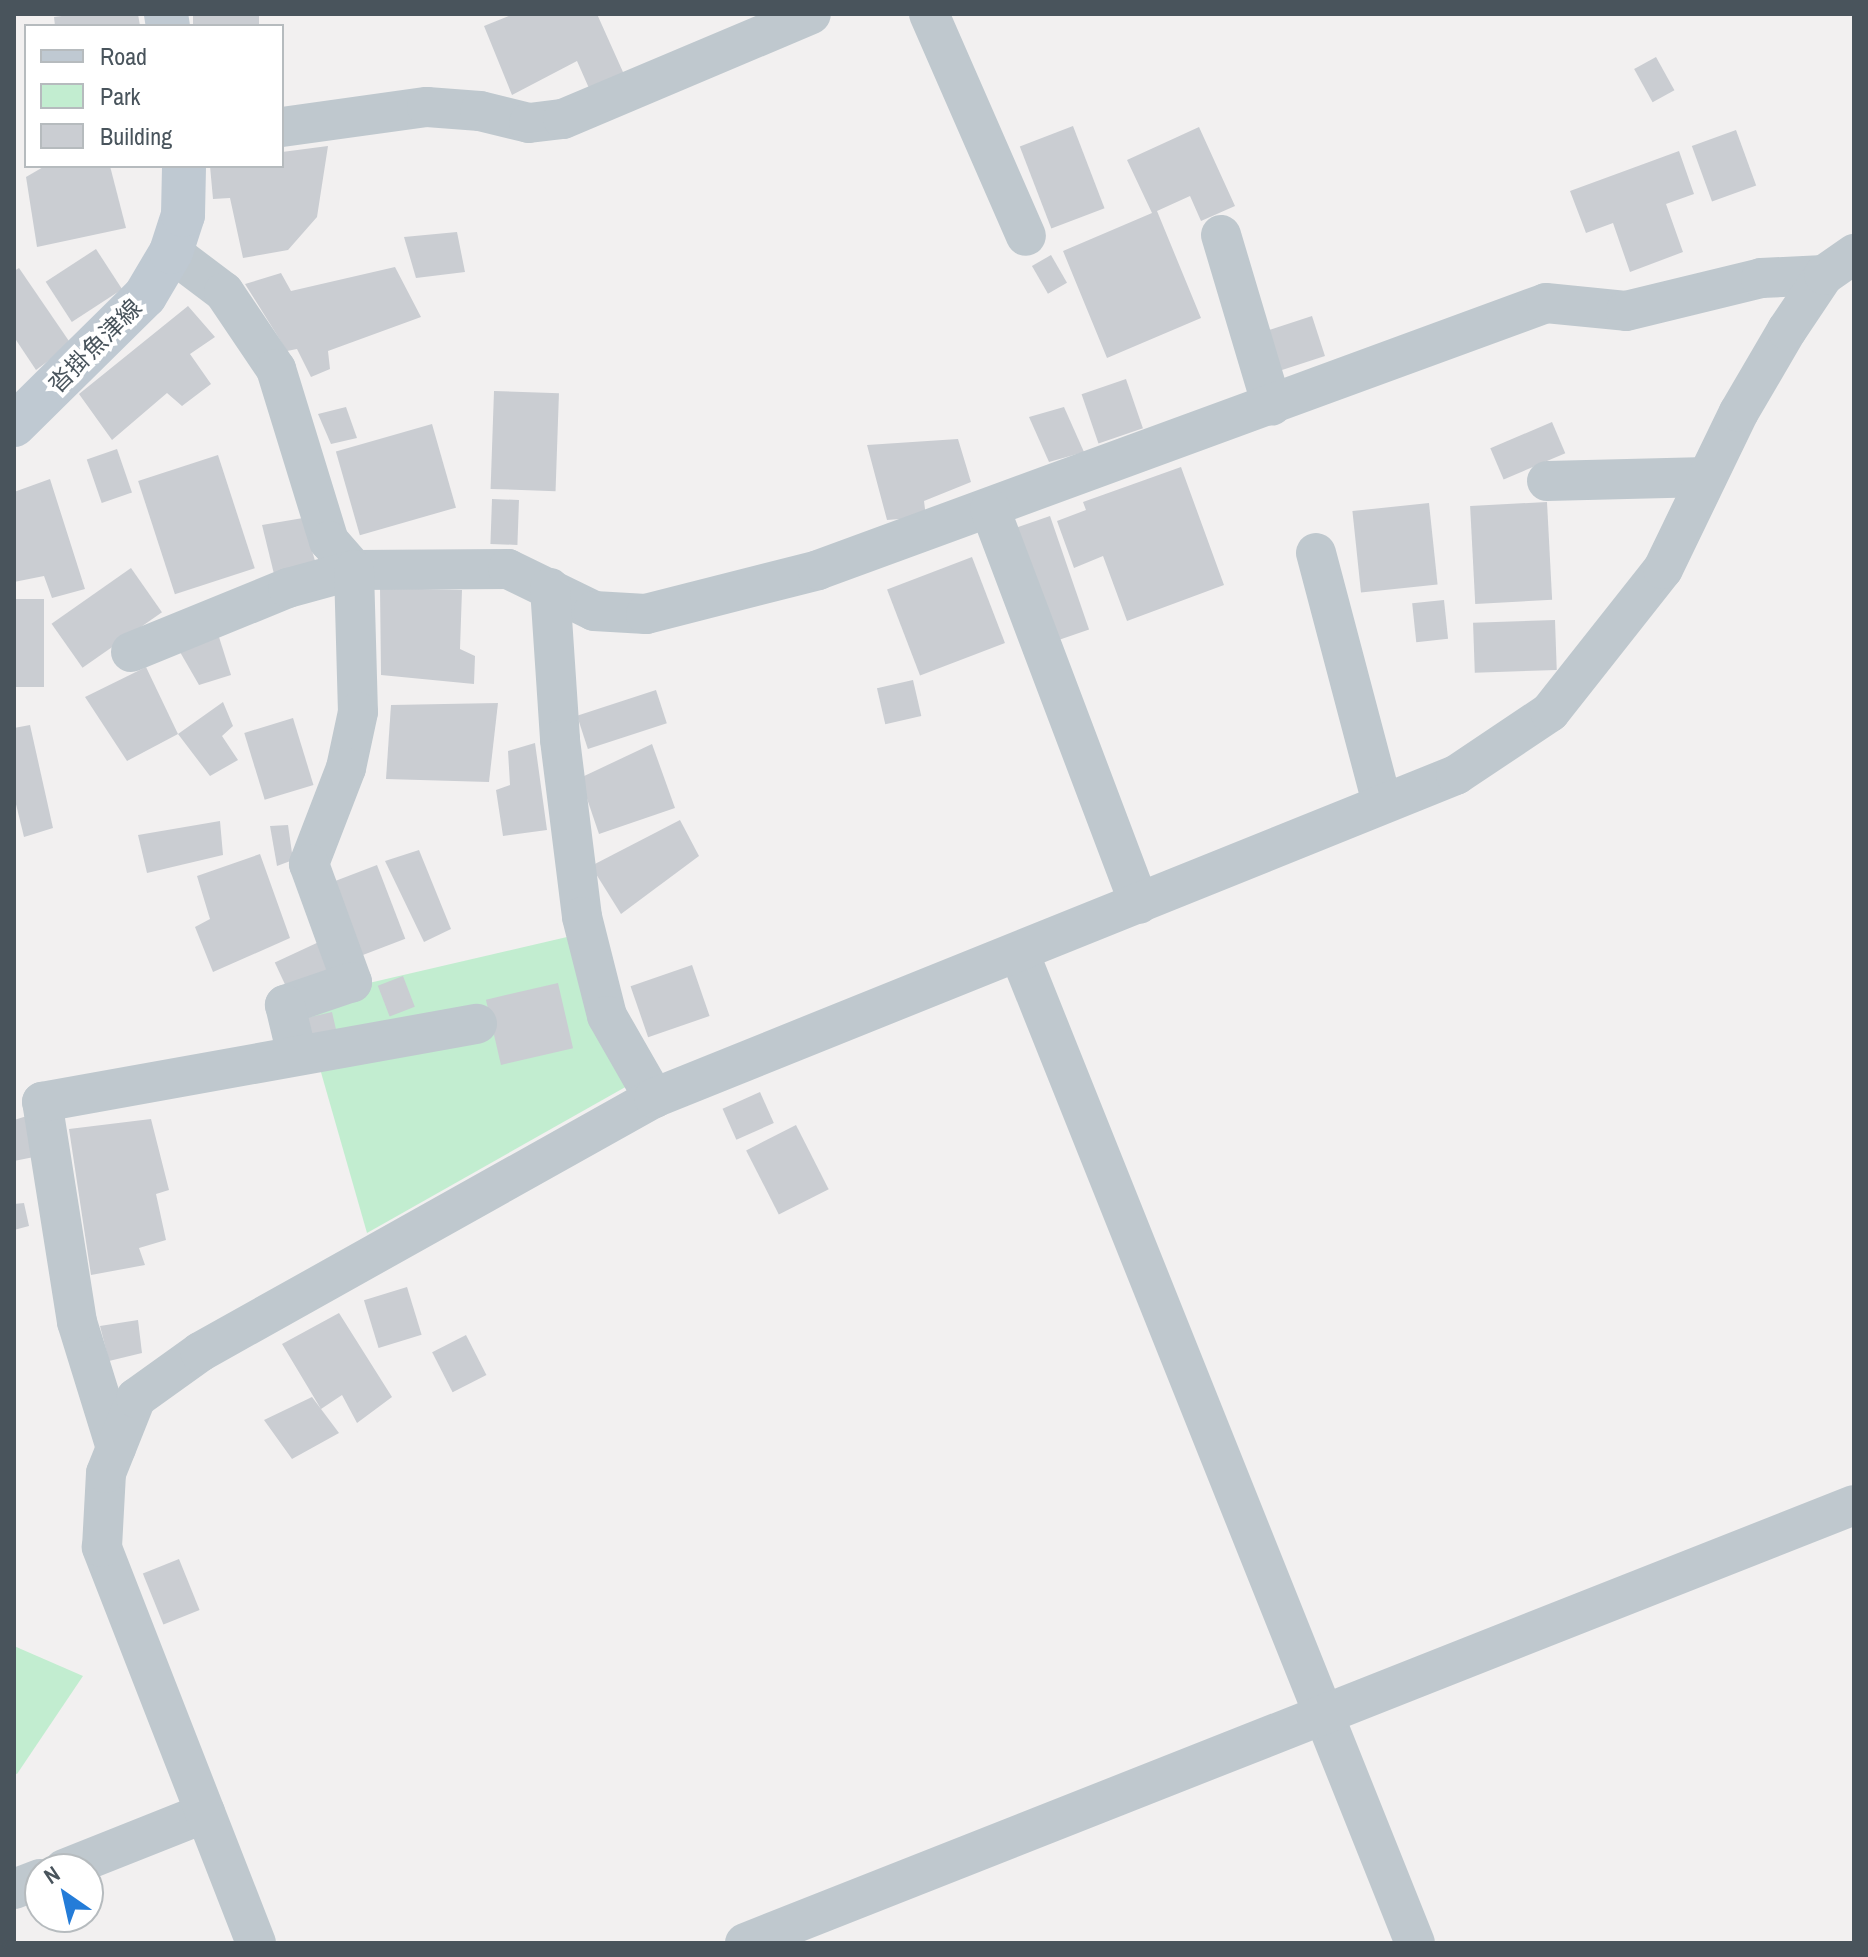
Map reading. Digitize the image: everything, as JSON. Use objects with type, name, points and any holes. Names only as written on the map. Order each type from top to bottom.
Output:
[{"type":"main road","name":"沓掛魚津線","points":[[14,425],[145,296],[171,252],[183,215],[184,168]]},
{"type":"street","points":[[284,127],[427,107],[480,111],[529,123],[563,119],[743,27],[811,14]]},
{"type":"street","points":[[929,14],[1026,236]]},
{"type":"street","points":[[1221,235],[1272,406]]},
{"type":"street","points":[[171,252],[224,292],[276,369],[329,541],[354,570],[358,712],[346,768],[309,864],[352,982],[285,1005],[297,1055]]},
{"type":"street","points":[[131,652],[288,588],[354,570],[508,569],[594,611],[646,614],[818,570],[1546,303],[1626,311],[1761,278],[1839,264]]},
{"type":"street","points":[[256,1943],[102,1547],[106,1473],[136,1398],[200,1352],[654,1098],[1020,955],[1456,775],[1550,712],[1663,569],[1739,412],[1839,264]]},
{"type":"street","points":[[1547,481],[1707,477]]},
{"type":"street","points":[[990,509],[1139,904]]},
{"type":"street","points":[[1316,553],[1382,803]]},
{"type":"street","points":[[550,588],[560,740],[582,917],[607,1016],[654,1098]]},
{"type":"street","points":[[1020,955],[1326,1712],[1415,1943]]},
{"type":"street","points":[[116,1448],[77,1322],[28,1105],[477,1024]]},
{"type":"street","points":[[745,1943],[1854,1505]]},
{"type":"street","points":[[104,1853],[205,1813]]},
{"type":"green space","points":[[567,937],[629,1085],[367,1233],[300,999]]},
{"type":"green space","points":[[14,1646],[83,1676],[17,1774],[14,1773]]},
{"type":"building","points":[[138,14],[140,24],[55,24],[54,17]]},
{"type":"building","points":[[193,14],[259,14],[259,24],[193,24]]},
{"type":"building","points":[[514,14],[597,14],[627,81],[592,95],[577,61],[512,95],[484,26]]},
{"type":"building","points":[[1656,57],[1674,90],[1653,102],[1634,69]]},
{"type":"building","points":[[1073,126],[1105,208],[1051,229],[1020,146]]},
{"type":"building","points":[[1199,127],[1235,206],[1201,221],[1190,196],[1157,211],[1201,318],[1107,358],[1063,251],[1152,213],[1127,160]]},
{"type":"building","points":[[1736,130],[1756,185],[1712,202],[1692,146]]},
{"type":"building","points":[[328,146],[317,217],[288,250],[243,258],[230,198],[213,199],[210,168],[284,168],[284,152]]},
{"type":"building","points":[[1679,151],[1694,194],[1666,204],[1683,252],[1630,272],[1613,223],[1586,233],[1570,191]]},
{"type":"building","points":[[42,168],[111,168],[126,228],[37,247],[26,177]]},
{"type":"building","points":[[457,232],[465,272],[416,278],[404,237]]},
{"type":"building","points":[[96,249],[122,289],[72,322],[46,282]]},
{"type":"building","points":[[1051,255],[1067,283],[1048,294],[1032,266]]},
{"type":"building","points":[[395,267],[421,317],[328,351],[330,369],[311,377],[297,349],[287,351],[245,284],[281,273],[291,291]]},
{"type":"building","points":[[19,268],[71,344],[36,370],[14,337],[14,271]]},
{"type":"building","points":[[188,306],[215,337],[190,354],[211,384],[182,406],[167,393],[112,440],[79,394]]},
{"type":"building","points":[[1312,316],[1325,356],[1277,371],[1264,331]]},
{"type":"building","points":[[1126,379],[1143,428],[1098,443],[1082,394]]},
{"type":"building","points":[[494,391],[559,393],[556,491],[491,489]]},
{"type":"building","points":[[346,407],[357,438],[331,444],[318,414]]},
{"type":"building","points":[[1064,407],[1084,452],[1049,462],[1029,417]]},
{"type":"building","points":[[1552,422],[1565,453],[1504,479],[1490,448]]},
{"type":"building","points":[[432,424],[456,508],[360,535],[336,452]]},
{"type":"building","points":[[958,439],[971,482],[924,501],[926,517],[887,520],[867,445]]},
{"type":"building","points":[[117,449],[132,492],[102,503],[87,459]]},
{"type":"building","points":[[218,455],[255,568],[175,594],[138,481]]},
{"type":"building","points":[[1181,467],[1224,585],[1127,621],[1103,556],[1074,568],[1057,521],[1086,510],[1083,502]]},
{"type":"building","points":[[50,479],[85,589],[52,598],[44,576],[14,582],[14,492]]},
{"type":"building","points":[[492,499],[519,500],[517,545],[490,544]]},
{"type":"building","points":[[1547,502],[1552,600],[1475,604],[1470,506]]},
{"type":"building","points":[[1429,503],[1438,585],[1361,593],[1352,511]]},
{"type":"building","points":[[1050,516],[1089,629],[1055,641],[1016,528]]},
{"type":"building","points":[[303,518],[315,561],[274,574],[262,525]]},
{"type":"building","points":[[972,557],[1005,643],[920,676],[887,590]]},
{"type":"building","points":[[131,568],[162,612],[83,668],[52,624]]},
{"type":"building","points":[[380,588],[462,590],[460,649],[475,656],[474,684],[381,675]]},
{"type":"building","points":[[14,599],[44,599],[44,687],[14,687]]},
{"type":"building","points":[[1444,600],[1448,639],[1416,642],[1412,603]]},
{"type":"building","points":[[1555,620],[1557,670],[1475,673],[1473,623]]},
{"type":"building","points":[[219,637],[231,675],[199,685],[180,652]]},
{"type":"building","points":[[146,667],[178,734],[127,761],[85,697]]},
{"type":"building","points":[[913,680],[921,716],[885,724],[877,688]]},
{"type":"building","points":[[656,690],[667,723],[588,749],[577,716]]},
{"type":"building","points":[[223,702],[233,726],[222,736],[238,760],[210,776],[178,734]]},
{"type":"building","points":[[498,703],[489,782],[386,779],[391,705]]},
{"type":"building","points":[[293,718],[313,785],[265,800],[244,733]]},
{"type":"building","points":[[30,725],[53,828],[24,837],[14,796],[14,728]]},
{"type":"building","points":[[535,743],[547,830],[503,836],[496,790],[510,785],[508,751]]},
{"type":"building","points":[[652,744],[675,808],[599,834],[580,778]]},
{"type":"building","points":[[680,820],[699,856],[621,914],[591,866]]},
{"type":"building","points":[[220,821],[223,855],[147,873],[138,835]]},
{"type":"building","points":[[288,825],[293,860],[277,866],[270,826]]},
{"type":"building","points":[[419,850],[451,929],[424,942],[385,861]]},
{"type":"building","points":[[260,854],[290,938],[213,972],[195,927],[210,919],[197,876]]},
{"type":"building","points":[[377,865],[405,939],[358,957],[329,883]]},
{"type":"building","points":[[321,941],[333,967],[287,989],[275,963]]},
{"type":"building","points":[[692,965],[710,1016],[648,1037],[631,986]]},
{"type":"building","points":[[403,976],[415,1007],[390,1016],[378,986]]},
{"type":"building","points":[[558,983],[573,1048],[501,1065],[486,1000]]},
{"type":"building","points":[[332,1012],[336,1030],[310,1036],[306,1018]]},
{"type":"building","points":[[760,1092],[774,1123],[736,1140],[723,1109]]},
{"type":"building","points":[[27,1116],[34,1157],[14,1161],[14,1120]]},
{"type":"building","points":[[151,1119],[169,1190],[156,1194],[166,1240],[139,1248],[145,1265],[91,1275],[69,1129]]},
{"type":"building","points":[[796,1125],[829,1189],[779,1215],[746,1150]]},
{"type":"building","points":[[24,1203],[29,1226],[14,1230],[14,1204]]},
{"type":"building","points":[[407,1287],[422,1335],[379,1348],[364,1300]]},
{"type":"building","points":[[339,1313],[392,1397],[357,1423],[342,1395],[321,1409],[282,1344]]},
{"type":"building","points":[[138,1320],[142,1353],[109,1361],[100,1326]]},
{"type":"building","points":[[466,1335],[486,1375],[453,1392],[432,1352]]},
{"type":"building","points":[[312,1397],[339,1433],[292,1459],[264,1420]]},
{"type":"building","points":[[179,1559],[200,1610],[163,1625],[143,1574]]}]
